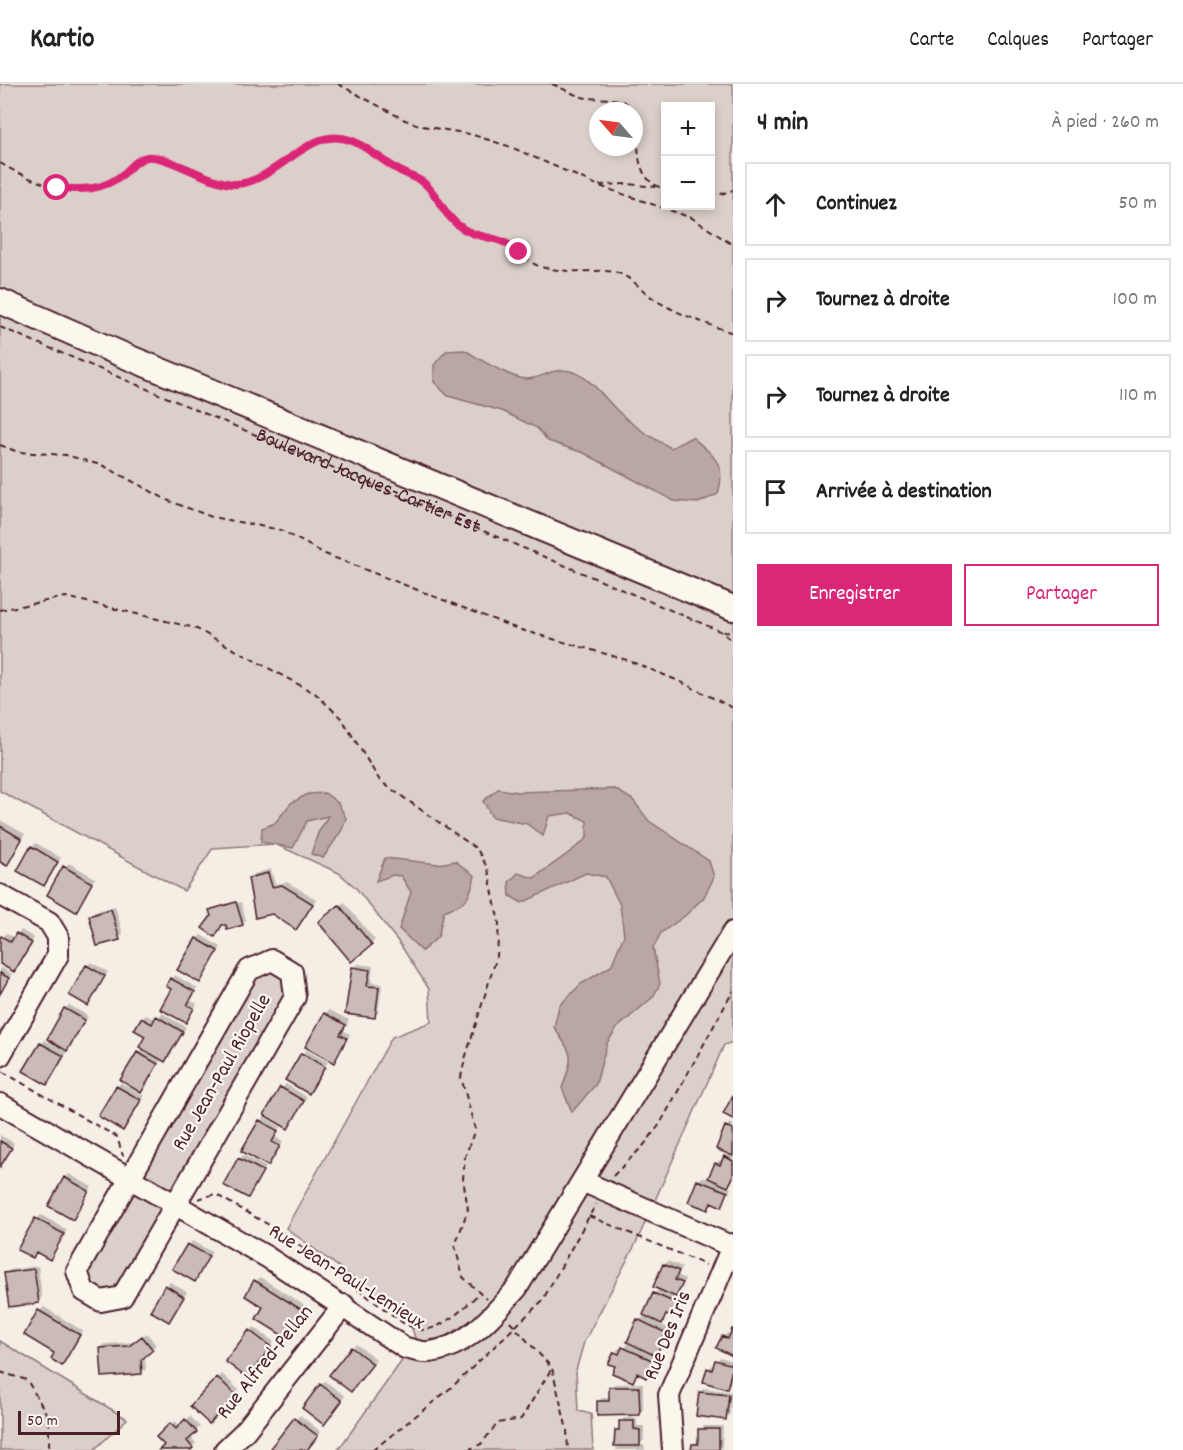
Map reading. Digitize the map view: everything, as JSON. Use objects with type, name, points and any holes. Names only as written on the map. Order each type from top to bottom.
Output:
[{"type":"main road","name":"Boulevard Jacques-Cartier Est","points":[[2,302],[145,364],[733,608]]},
{"type":"street","points":[[0,895],[49,922],[58,937],[58,955],[0,1056]]},
{"type":"street","name":"Rue Jean-Paul-Lemieux","points":[[0,1104],[267,1257],[344,1305],[405,1348],[426,1353],[451,1347],[480,1328],[517,1288],[733,932]]},
{"type":"street","name":"Rue Jean-Paul Riopelle","points":[[272,960],[292,972],[294,997],[176,1204],[122,1297],[101,1301],[84,1291],[77,1271],[249,970],[272,960]]},
{"type":"street","points":[[582,1181],[733,1246]]},
{"type":"street","name":"Rue Des Iris","points":[[673,1450],[669,1395],[733,1246]]},
{"type":"street","name":"Rue Alfred-Pellan","points":[[225,1450],[245,1431],[344,1305]]},
{"type":"path","points":[[338,84],[405,120],[422,126],[470,134],[511,147],[597,185],[692,218],[733,245]]},
{"type":"path","points":[[552,84],[581,97],[620,100],[629,104],[637,120],[637,157],[656,187]]},
{"type":"path","points":[[0,163],[40,183],[57,188],[95,189],[112,182],[141,159],[151,156],[208,179],[235,184],[258,178],[319,141],[344,137],[365,146],[396,169],[424,183],[447,216],[465,230],[510,244],[528,261],[537,266],[575,271],[604,270],[628,276],[656,300],[733,333]]},
{"type":"path","points":[[597,185],[628,184],[661,188]]},
{"type":"path","points":[[715,194],[733,190]]},
{"type":"path","name":"Boulevard Jacques-Cartier Est","points":[[0,327],[720,631],[733,641]]},
{"type":"path","points":[[0,446],[18,452],[66,454],[104,466],[169,501],[212,517],[281,530],[325,554],[518,629],[627,660],[679,681],[733,708]]},
{"type":"path","points":[[0,610],[66,597],[195,628],[316,694],[342,719],[380,781],[477,849],[488,869],[499,923],[497,956],[461,1077],[475,1129],[465,1157],[463,1179],[468,1209],[455,1246],[463,1277]]},
{"type":"path","points":[[720,631],[733,633]]},
{"type":"path","points":[[373,1450],[452,1387],[542,1301],[588,1216],[614,1175],[644,1145],[660,1124],[733,991]]},
{"type":"path","points":[[0,1071],[117,1137],[130,1178]]},
{"type":"path","points":[[176,1204],[215,1194],[283,1233],[403,1323],[420,1330],[445,1323],[466,1307],[479,1293]]},
{"type":"path","points":[[588,1216],[721,1272]]},
{"type":"path","points":[[515,1327],[552,1368],[567,1430],[568,1450]]},
{"type":"path","points":[[468,1450],[481,1444],[498,1423],[521,1419],[552,1368]]},
{"type":"path","points":[[0,1372],[27,1380],[49,1418],[49,1450]]},
{"type":"shaded area","points":[[0,84],[733,84],[733,1042],[724,1045],[636,1243],[584,1342],[576,1370],[578,1411],[591,1414],[593,1450],[338,1450],[416,1341],[409,1319],[286,1228],[392,1037],[431,1022],[429,989],[400,944],[356,888],[339,873],[275,844],[213,848],[184,891],[0,791]]},
{"type":"shaded area","points":[[464,350],[519,378],[532,378],[564,370],[578,374],[598,390],[627,420],[665,445],[671,448],[692,437],[717,461],[721,475],[718,494],[698,503],[674,501],[584,453],[548,441],[537,428],[502,411],[448,396],[434,382],[434,365],[446,351]]},
{"type":"shaded area","points":[[498,789],[518,792],[615,789],[633,800],[649,821],[709,861],[714,877],[704,897],[686,915],[661,933],[653,948],[660,984],[653,997],[617,1028],[607,1043],[596,1084],[572,1112],[562,1088],[569,1068],[570,1056],[554,1027],[559,1006],[581,984],[611,966],[624,935],[620,905],[606,877],[586,873],[522,903],[510,896],[509,882],[518,873],[534,878],[587,838],[587,821],[570,813],[549,816],[543,836],[527,824],[492,817],[483,801]]},
{"type":"shaded area","points":[[325,793],[338,803],[346,818],[342,830],[323,858],[311,854],[318,833],[328,816],[307,821],[293,848],[261,842],[262,828],[275,823],[291,803],[308,794]]},
{"type":"shaded area","points":[[385,858],[438,864],[455,861],[475,876],[469,896],[458,906],[444,911],[438,937],[422,951],[399,929],[411,892],[401,876],[393,875],[376,881]]},
{"type":"shaded area","points":[[272,960],[295,997],[122,1297],[101,1301],[77,1271],[249,970]]},
{"type":"shaded area","points":[[0,1341],[127,1419],[94,1450],[0,1450]]},
{"type":"building","points":[[0,826],[22,839],[7,866],[0,862]]},
{"type":"building","points":[[31,846],[58,862],[44,886],[17,871]]},
{"type":"building","points":[[63,866],[92,883],[76,912],[47,895]]},
{"type":"building","points":[[268,873],[272,887],[282,885],[313,904],[296,930],[272,914],[255,918],[248,878]]},
{"type":"building","points":[[236,902],[243,925],[227,930],[226,925],[222,925],[215,937],[202,928],[211,916],[209,910]]},
{"type":"building","points":[[339,905],[372,945],[351,962],[318,922]]},
{"type":"building","points":[[111,909],[120,940],[97,946],[89,916]]},
{"type":"building","points":[[16,933],[32,943],[14,972],[0,964],[0,938],[1,936],[11,942]]},
{"type":"building","points":[[196,938],[218,951],[200,983],[177,970]]},
{"type":"building","points":[[86,965],[105,976],[88,1006],[69,995]]},
{"type":"building","points":[[352,967],[370,970],[367,986],[379,987],[375,1018],[345,1014]]},
{"type":"building","points":[[0,973],[9,978],[0,994]]},
{"type":"building","points":[[170,978],[195,992],[187,1005],[194,1008],[186,1023],[160,1009],[171,989],[166,986]]},
{"type":"building","points":[[64,1008],[85,1020],[67,1051],[47,1039]]},
{"type":"building","points":[[324,1013],[346,1025],[340,1035],[347,1038],[334,1063],[305,1047]]},
{"type":"building","points":[[156,1016],[183,1032],[165,1062],[139,1047],[145,1036],[134,1030],[141,1018],[152,1024]]},
{"type":"building","points":[[40,1043],[64,1056],[47,1085],[23,1071]]},
{"type":"building","points":[[137,1052],[158,1064],[141,1093],[120,1080]]},
{"type":"building","points":[[301,1053],[325,1067],[309,1094],[285,1080]]},
{"type":"building","points":[[116,1086],[141,1100],[123,1131],[98,1116]]},
{"type":"building","points":[[280,1087],[304,1101],[288,1129],[264,1115]]},
{"type":"building","points":[[733,1095],[733,1119],[723,1114]]},
{"type":"building","points":[[259,1120],[278,1131],[272,1142],[280,1146],[268,1166],[241,1151]]},
{"type":"building","points":[[725,1126],[733,1129],[733,1156],[716,1149]]},
{"type":"building","points":[[0,1141],[12,1148],[0,1167]]},
{"type":"building","points":[[724,1156],[733,1161],[733,1177],[728,1187],[708,1178],[715,1163],[720,1165]]},
{"type":"building","points":[[238,1158],[263,1171],[248,1198],[223,1185]]},
{"type":"building","points":[[64,1177],[89,1191],[73,1220],[48,1206]]},
{"type":"building","points":[[697,1180],[728,1192],[722,1207],[711,1202],[708,1210],[688,1202]]},
{"type":"building","points":[[35,1218],[64,1234],[50,1260],[36,1252],[33,1258],[17,1250]]},
{"type":"building","points":[[187,1244],[209,1256],[195,1282],[172,1269]]},
{"type":"building","points":[[663,1264],[679,1271],[675,1280],[683,1283],[676,1297],[653,1287]]},
{"type":"building","points":[[34,1269],[39,1303],[9,1307],[4,1273]]},
{"type":"building","points":[[254,1280],[302,1310],[285,1337],[256,1319],[263,1307],[245,1296]]},
{"type":"building","points":[[165,1285],[184,1297],[169,1322],[150,1311]]},
{"type":"building","points":[[653,1293],[678,1304],[672,1317],[666,1315],[662,1324],[643,1315]]},
{"type":"building","points":[[38,1310],[80,1335],[62,1366],[51,1359],[54,1353],[24,1335]]},
{"type":"building","points":[[637,1319],[666,1333],[656,1356],[627,1342]]},
{"type":"building","points":[[732,1329],[733,1356],[716,1348],[722,1336],[728,1339]]},
{"type":"building","points":[[249,1330],[271,1347],[247,1378],[225,1361]]},
{"type":"building","points":[[142,1336],[153,1350],[141,1360],[142,1374],[102,1377],[100,1348],[129,1346]]},
{"type":"building","points":[[351,1347],[373,1364],[351,1392],[329,1375]]},
{"type":"building","points":[[622,1347],[654,1361],[646,1378],[637,1373],[633,1382],[612,1373],[615,1366],[608,1364],[614,1352],[619,1354]]},
{"type":"building","points":[[715,1360],[733,1365],[727,1389],[703,1382],[707,1368],[712,1370]]},
{"type":"building","points":[[217,1377],[236,1395],[209,1424],[190,1406]]},
{"type":"building","points":[[320,1384],[342,1401],[324,1425],[302,1408]]},
{"type":"building","points":[[609,1387],[639,1387],[640,1415],[597,1416],[597,1401],[609,1401]]},
{"type":"building","points":[[699,1392],[729,1395],[726,1420],[696,1416]]},
{"type":"building","points":[[294,1418],[318,1436],[307,1450],[275,1450],[271,1447]]},
{"type":"building","points":[[185,1419],[197,1432],[187,1441],[193,1448],[191,1450],[159,1450],[164,1445],[156,1437],[170,1423],[176,1429]]},
{"type":"building","points":[[619,1421],[634,1421],[634,1429],[640,1430],[640,1446],[614,1446],[615,1430],[619,1430]]},
{"type":"building","points":[[698,1429],[719,1429],[719,1450],[691,1450],[692,1444],[698,1444]]},
{"type":"route","points":[[57,188],[95,189],[112,182],[141,159],[151,156],[208,179],[235,184],[246,183],[319,141],[344,137],[365,146],[396,169],[424,183],[447,216],[465,230],[499,239],[510,244],[519,252]]}]
